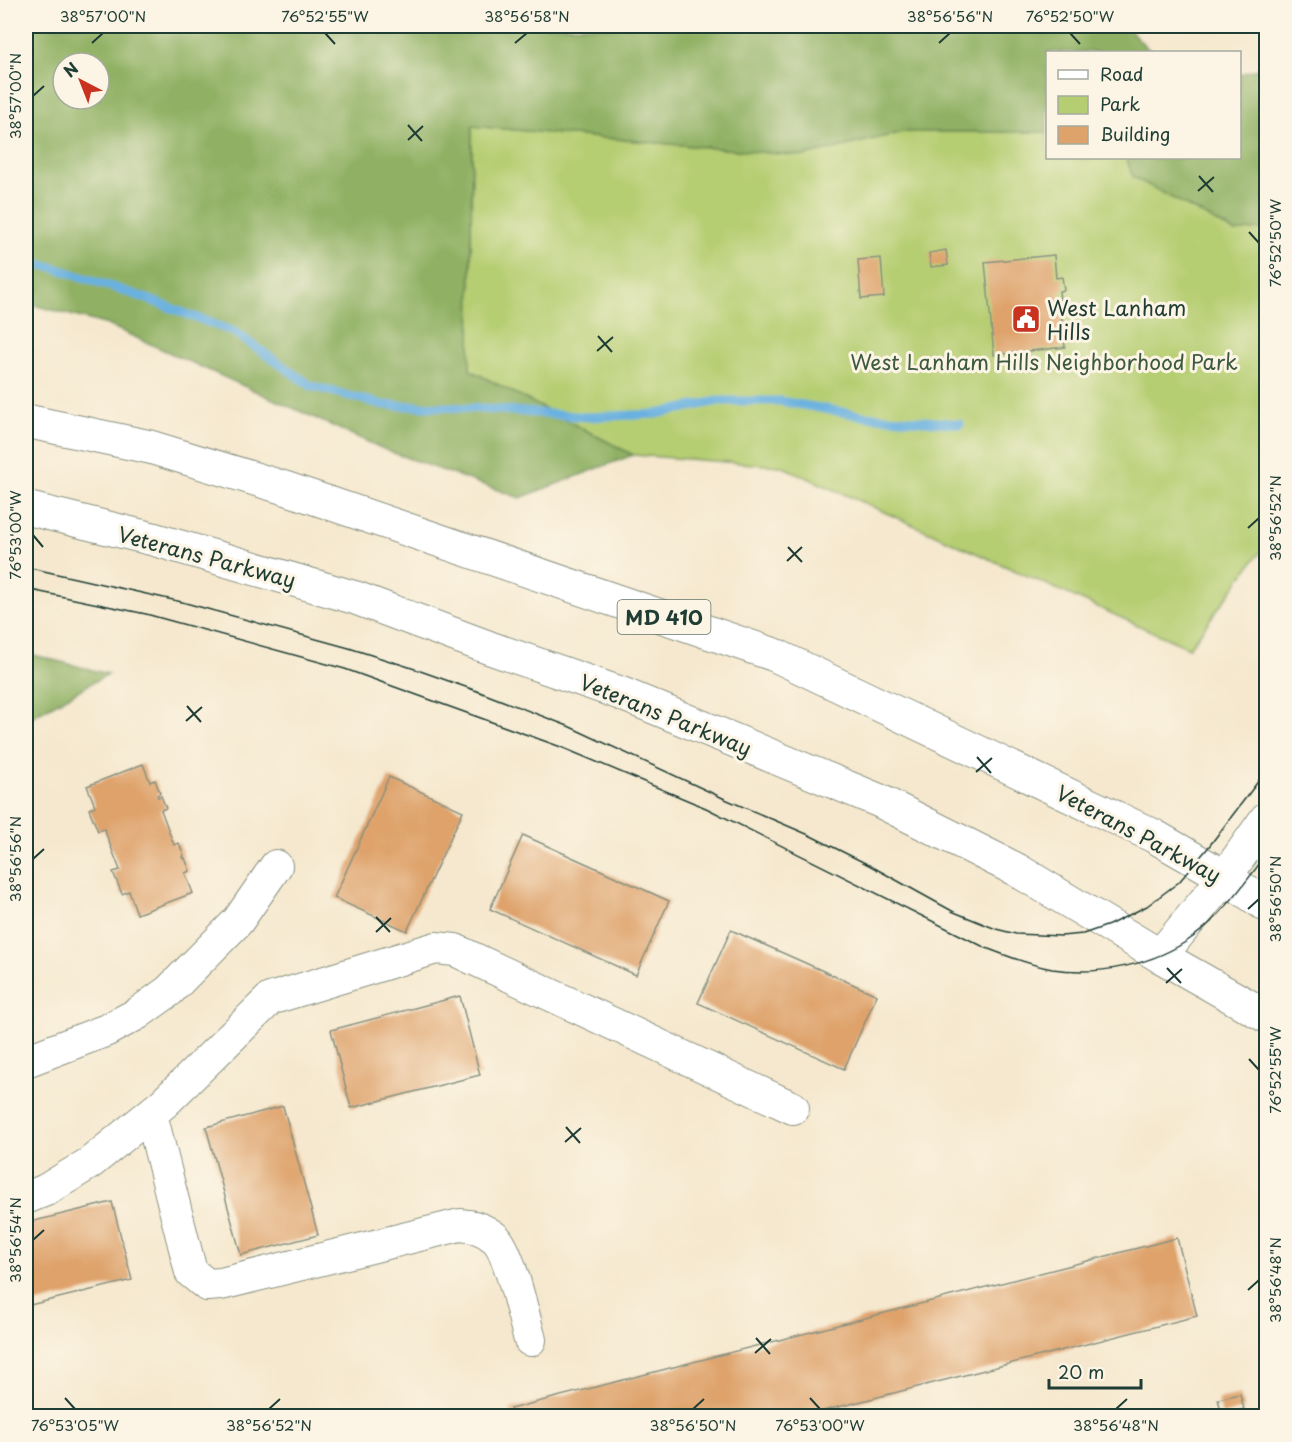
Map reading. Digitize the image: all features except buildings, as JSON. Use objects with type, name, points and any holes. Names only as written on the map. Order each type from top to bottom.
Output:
[{"type":"main road","name":"Veterans Parkway","points":[[26,421],[150,447],[288,489],[775,655],[1154,836],[1225,877],[1266,904]]},
{"type":"main road","name":"Veterans Parkway","points":[[26,508],[153,539],[356,598],[620,693],[880,801],[1017,870],[1160,956],[1266,1016]]},
{"type":"main road","points":[[1160,956],[1225,877],[1266,819]]},
{"type":"street","points":[[26,1061],[107,1030],[137,1014],[169,991],[238,921],[276,866]]},
{"type":"street","points":[[26,1198],[46,1190],[90,1163],[151,1114],[270,999],[436,948],[455,950],[793,1108]]},
{"type":"street","points":[[151,1114],[190,1272],[207,1285],[221,1284],[460,1226],[476,1226],[496,1239],[507,1258],[531,1340]]},
{"type":"green space","points":[[26,26],[1126,26],[1150,51],[1046,51],[1046,132],[903,132],[804,156],[472,126],[470,370],[633,455],[520,498],[388,451],[108,325],[26,303]]},
{"type":"green space","points":[[1257,69],[1266,82],[1266,228],[1235,232],[1133,177],[1126,159],[1241,159],[1241,74]]},
{"type":"green space","name":"West Lanham Hills Neighborhood Park","points":[[472,126],[804,156],[903,132],[1046,132],[1046,159],[1126,159],[1134,177],[1234,232],[1266,228],[1266,544],[1189,648],[781,466],[633,455],[470,370]]},
{"type":"green space","points":[[26,653],[108,674],[26,720]]},
{"type":"waterway","points":[[26,263],[52,267],[142,297],[234,332],[311,386],[384,405],[501,410],[587,417],[656,414],[718,401],[780,401],[864,416],[960,424]]},
{"type":"tram line","points":[[26,567],[182,602],[349,648],[477,691],[568,726],[725,799],[809,835],[954,912],[996,929],[1016,934],[1061,936],[1083,934],[1109,925],[1147,906],[1179,882],[1266,771]]},
{"type":"tram line","points":[[26,589],[146,614],[345,669],[561,747],[706,808],[986,948],[1052,969],[1088,971],[1126,966],[1178,947],[1213,920],[1266,855]]},
{"type":"place","name":"West Lanham Hills","points":[[1026,319]]}]
